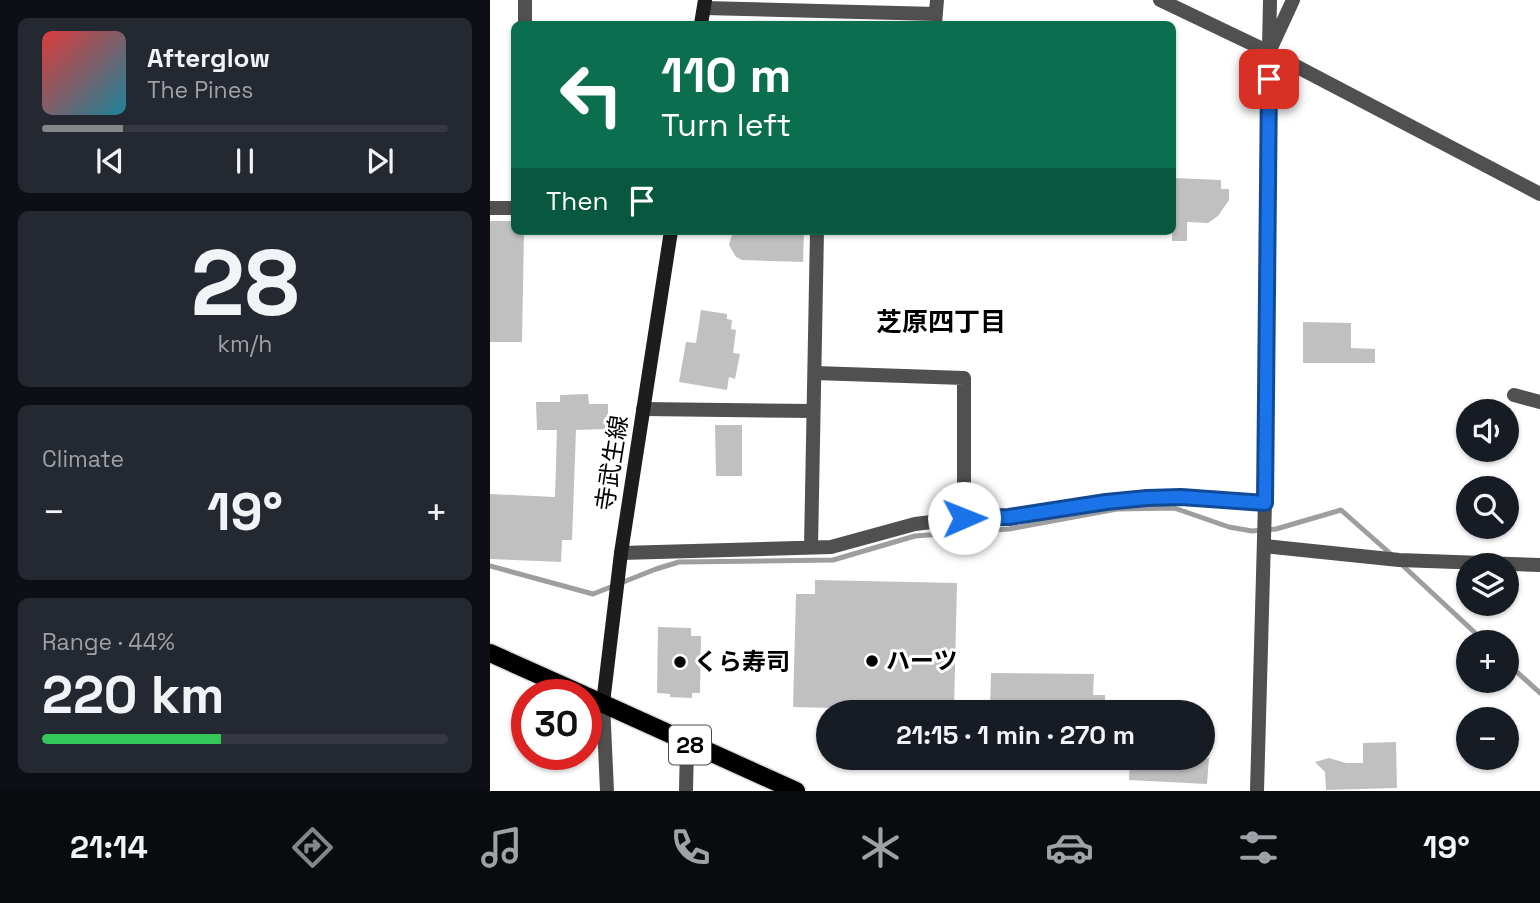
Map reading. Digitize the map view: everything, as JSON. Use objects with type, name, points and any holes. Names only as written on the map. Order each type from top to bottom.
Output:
[{"type":"main road","name":"寺武生線","points":[[595,679],[621,553],[670,235]]},
{"type":"main road","name":"28","points":[[490,653],[548,679]]},
{"type":"main road","name":"28","points":[[602,703],[796,791]]},
{"type":"street","points":[[525,0],[525,21]]},
{"type":"street","points":[[1257,791],[1265,503],[1270,0]]},
{"type":"street","points":[[1269,52],[1293,0]]},
{"type":"street","points":[[1168,2],[1540,194]]},
{"type":"street","points":[[704,4],[936,13]]},
{"type":"street","points":[[490,208],[511,208]]},
{"type":"street","points":[[811,547],[817,235]]},
{"type":"street","points":[[815,373],[964,378],[964,518]]},
{"type":"street","points":[[1514,395],[1540,402]]},
{"type":"street","points":[[643,410],[812,411]]},
{"type":"street","points":[[621,553],[831,547],[915,524],[964,518],[1009,517],[1147,498],[1181,497],[1265,503]]},
{"type":"street","points":[[1264,545],[1399,560],[1540,565]]},
{"type":"street","points":[[686,791],[687,743]]},
{"type":"street","points":[[602,762],[607,791]]},
{"type":"building","points":[[1176,178],[1221,180],[1221,189],[1229,189],[1229,200],[1218,216],[1208,223],[1187,222],[1187,241],[1172,241],[1172,235],[1176,235]]},
{"type":"building","points":[[490,221],[511,221],[511,235],[524,235],[522,342],[490,342]]},
{"type":"building","points":[[804,235],[803,262],[742,260],[736,257],[729,245],[731,237]]},
{"type":"building","points":[[701,310],[727,314],[727,319],[732,320],[731,329],[736,330],[733,353],[740,354],[735,379],[729,377],[727,390],[679,382],[686,342],[696,343]]},
{"type":"building","points":[[1303,322],[1351,323],[1351,348],[1375,349],[1375,363],[1303,363]]},
{"type":"building","points":[[588,394],[589,404],[608,404],[608,429],[576,430],[572,540],[562,540],[561,562],[490,559],[490,494],[555,497],[557,430],[537,430],[536,402],[560,402],[560,395]]},
{"type":"building","points":[[715,425],[742,425],[742,476],[716,476]]},
{"type":"building","points":[[815,580],[957,583],[954,700],[816,700],[816,708],[793,707],[796,594],[815,594]]},
{"type":"building","points":[[658,627],[691,628],[691,636],[701,636],[700,693],[692,693],[692,698],[670,697],[670,694],[657,693]]},
{"type":"building","points":[[991,673],[1094,674],[1093,695],[1105,695],[1105,700],[990,700]]},
{"type":"building","points":[[1396,742],[1397,788],[1326,790],[1325,772],[1315,762],[1329,758],[1346,763],[1363,763],[1363,743]]},
{"type":"building","points":[[1129,770],[1208,770],[1207,784],[1129,780]]},
{"type":"waterway","points":[[490,566],[593,594],[679,562],[833,560],[915,536],[1009,529],[1117,509],[1174,508],[1229,527],[1252,531],[1276,529],[1341,510],[1393,556]]},
{"type":"waterway","points":[[1400,563],[1472,630]]},
{"type":"waterway","points":[[1519,674],[1540,693]]},
{"type":"place","name":"ハーツ","points":[[872,661]]},
{"type":"place","name":"くら寿司","points":[[680,662]]},
{"type":"district","name":"芝原四丁目","points":[[941,322]]},
{"type":"route","points":[[964,518],[1009,517],[1147,498],[1181,497],[1265,503],[1269,79]]}]
